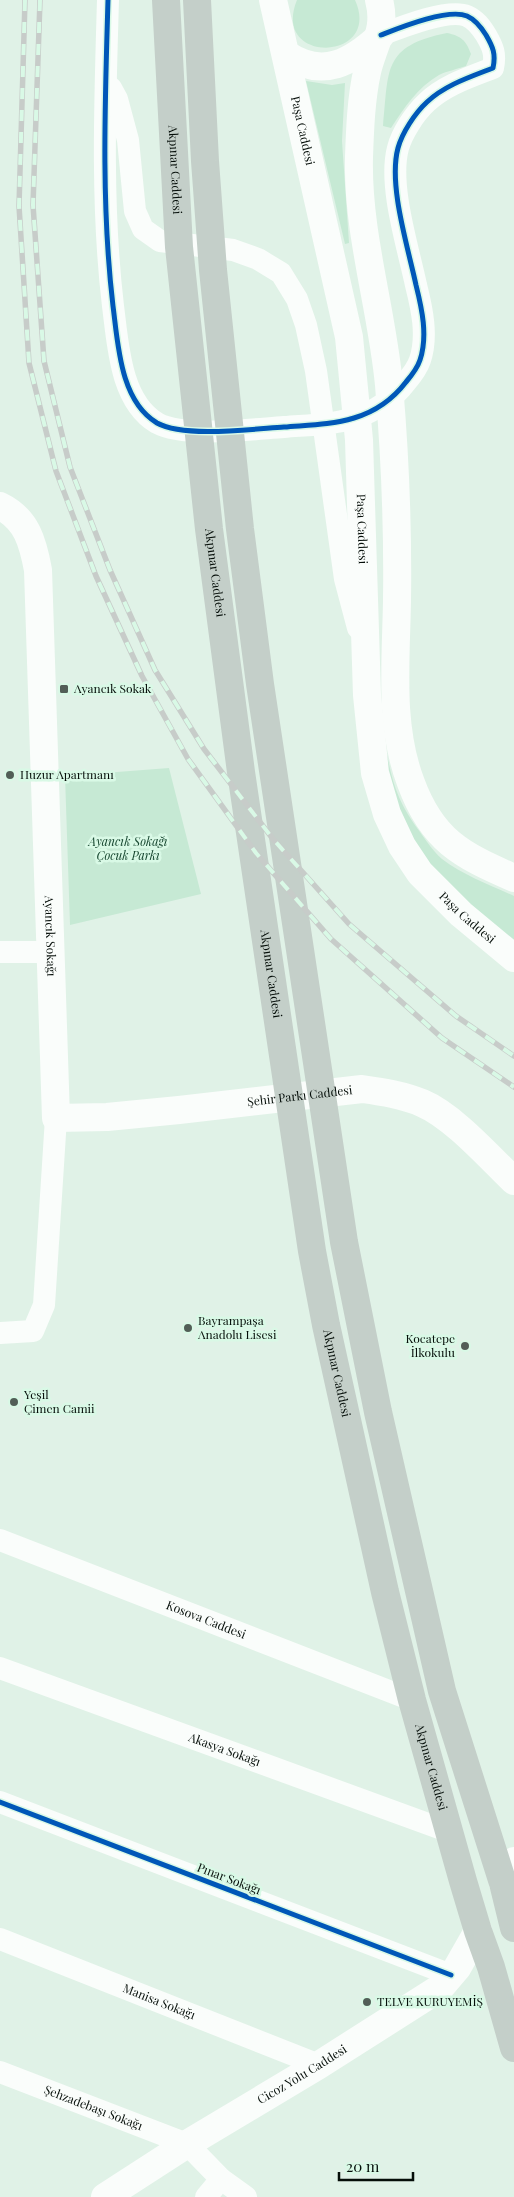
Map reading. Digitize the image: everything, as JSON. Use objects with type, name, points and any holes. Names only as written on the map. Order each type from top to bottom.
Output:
[{"type":"main road","name":"Akpınar Caddesi","points":[[166,0],[179,247],[208,530],[242,782],[312,1251],[326,1325],[364,1498],[412,1700],[478,1931],[492,1967],[514,2048]]},
{"type":"main road","points":[[197,0],[205,161],[213,270],[239,520],[260,684],[344,1242],[380,1421],[442,1691],[508,1872],[514,1928]]},
{"type":"main road","name":"Paşa Caddesi","points":[[273,0],[349,337],[359,440],[365,653],[375,773],[387,814],[402,846],[420,873],[460,914],[514,958]]},
{"type":"main road","points":[[379,0],[383,13],[380,35],[367,71],[361,112],[359,160],[361,207],[389,384],[396,534],[395,675],[397,721],[402,754],[410,782],[422,809],[436,831],[458,850],[514,878]]},
{"type":"main road","points":[[286,55],[300,64],[321,66],[342,64],[361,53],[380,35]]},
{"type":"main road","name":"Ayancık Sokağı","points":[[6,509],[26,528],[34,546],[38,570],[56,1118]]},
{"type":"main road","name":"Şehir Parkı Caddesi","points":[[56,1118],[107,1117],[362,1089],[392,1093],[423,1104],[446,1118],[514,1181]]},
{"type":"main road","points":[[478,1931],[508,1872]]},
{"type":"main road","name":"Cicoz Yolu Caddesi","points":[[105,2197],[187,2144],[320,2065],[440,1988],[451,1975],[478,1931]]},
{"type":"street","points":[[108,0],[105,171],[109,270],[116,330],[125,375],[132,396],[143,413],[159,424],[183,431],[252,430],[327,424],[354,418],[376,409],[399,391],[416,370],[421,358],[424,331],[420,301],[401,215],[395,168],[399,146],[410,124],[426,103],[448,87],[493,68],[494,50],[477,22],[466,15],[447,15],[418,21],[380,35]]},
{"type":"street","points":[[106,78],[117,99],[128,140],[135,211],[142,229],[160,241],[233,250],[258,259],[281,273],[297,299],[306,325],[316,371],[345,579],[365,653]]},
{"type":"street","points":[[0,952],[50,952]]},
{"type":"street","name":"Ayancık Sokağı","points":[[0,1333],[33,1331],[44,1305],[56,1118]]},
{"type":"street","name":"Kosova Caddesi","points":[[0,1540],[412,1700]]},
{"type":"street","name":"Akasya Sokağı","points":[[0,1668],[450,1832]]},
{"type":"street","name":"Pınar Sokağı","points":[[0,1802],[451,1975]]},
{"type":"street","name":"Manisa Sokağı","points":[[0,1939],[320,2065]]},
{"type":"street","name":"Şehzadebaşı Sokağı","points":[[0,2072],[187,2144]]},
{"type":"street","points":[[187,2144],[221,2179],[246,2197]]},
{"type":"street","points":[[206,2197],[221,2179]]},
{"type":"green space","points":[[297,0],[355,0],[359,20],[354,35],[342,44],[326,48],[311,45],[299,36],[293,21]]},
{"type":"green space","points":[[447,33],[459,37],[467,45],[471,54],[466,66],[439,75],[431,80],[412,98],[391,128],[383,126],[386,90],[393,63],[400,53],[410,45],[426,38]]},
{"type":"green space","points":[[306,81],[332,85],[345,83],[342,141],[349,243],[345,244]]},
{"type":"green space","points":[[385,744],[393,780],[401,801],[412,821],[433,850],[442,859],[459,870],[514,896],[514,942],[468,904],[423,859],[405,828],[385,766]]},
{"type":"green space","name":"Ayancık Sokağı Çocuk Parkı","points":[[169,768],[201,894],[70,925],[65,776]]},
{"type":"railway","points":[[25,0],[19,206],[29,363],[56,471],[96,576],[142,676],[188,759],[256,853],[331,939],[442,1038],[514,1087]]},
{"type":"railway","points":[[40,0],[33,205],[44,361],[70,467],[110,570],[155,670],[204,749],[273,839],[349,924],[456,1016],[514,1056]]},
{"type":"cycle path","points":[[108,0],[105,192],[109,268],[119,354],[128,386],[135,401],[145,413],[157,423],[169,428],[184,430],[255,429],[328,423],[354,418],[369,412],[389,399],[401,388],[420,360],[424,342],[423,322],[397,198],[395,180],[398,148],[409,124],[427,102],[450,86],[493,68],[494,55],[488,39],[478,24],[467,16],[459,14],[424,20],[381,35]]},
{"type":"cycle path","points":[[0,1802],[451,1975]]},
{"type":"place","name":"Ayancık Sokak","points":[[64,689]]},
{"type":"place","name":"Huzur Apartmanı","points":[[10,775]]},
{"type":"place","name":"Bayrampaşa Anadolu Lisesi","points":[[188,1328]]},
{"type":"place","name":"Kocatepe İlkokulu","points":[[465,1346]]},
{"type":"place","name":"Yeşil Çimen Camii","points":[[14,1402]]},
{"type":"place","name":"TELVE KURUYEMİŞ","points":[[367,2002]]}]
